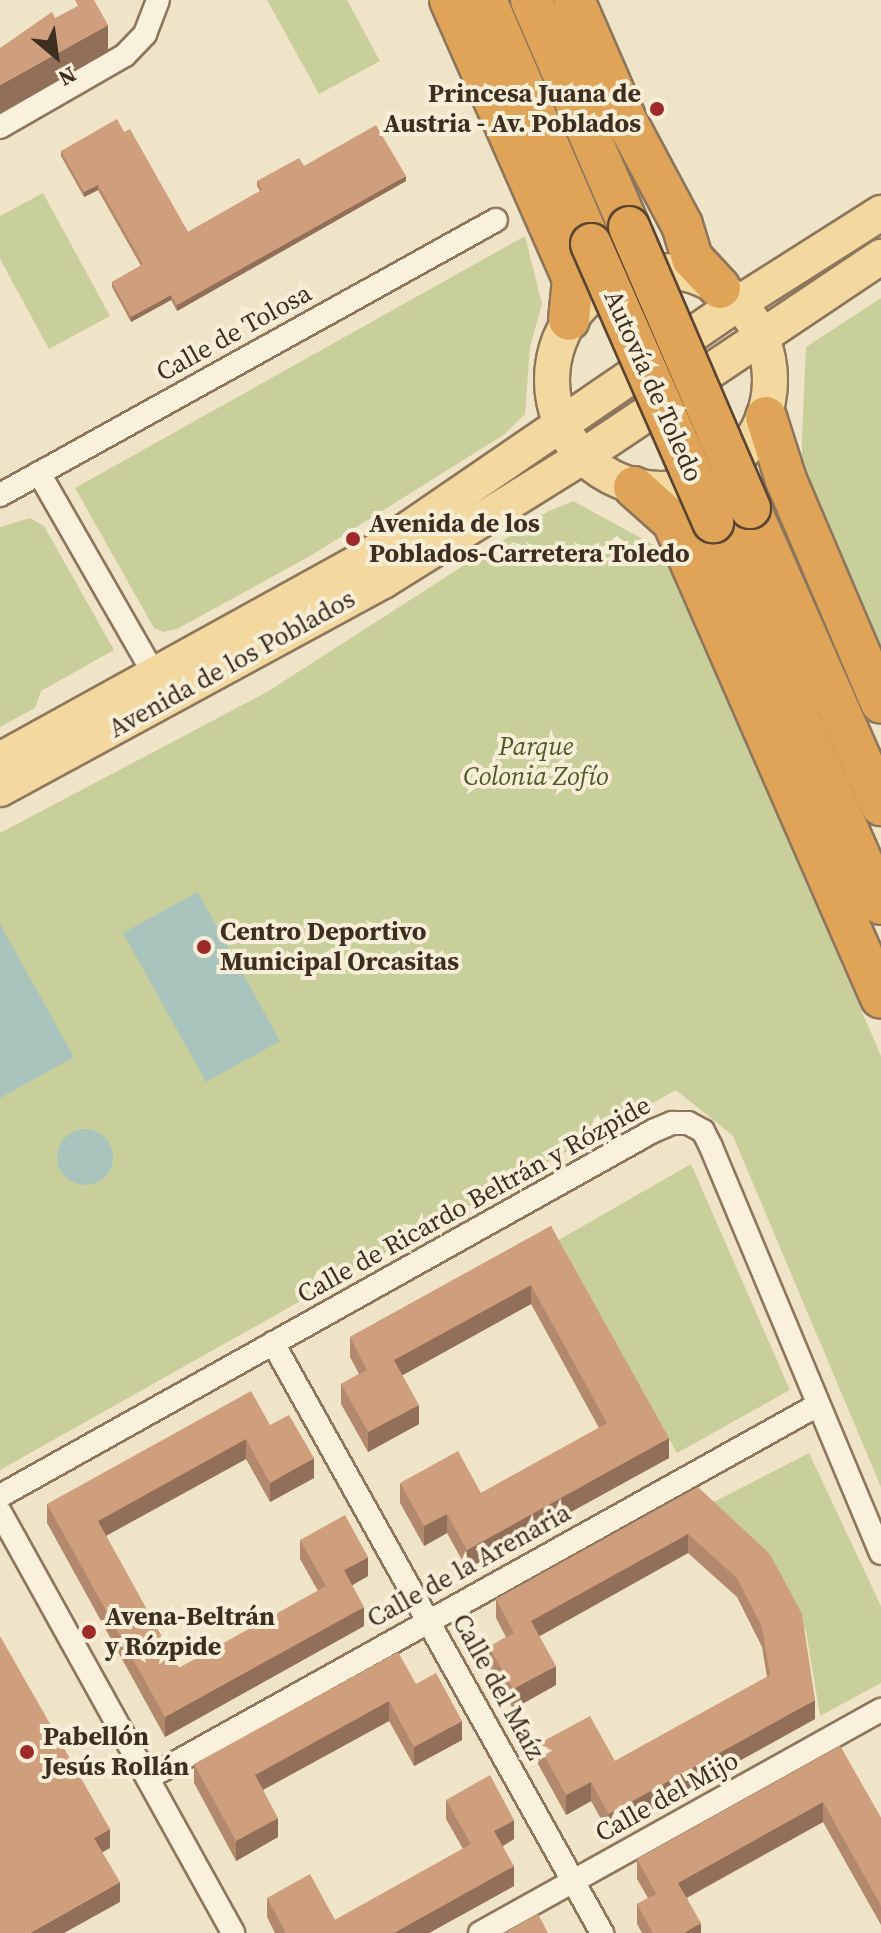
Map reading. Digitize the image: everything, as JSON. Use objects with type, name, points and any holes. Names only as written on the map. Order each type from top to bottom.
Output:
[{"type":"highway","points":[[450,0],[573,279],[569,320]]},
{"type":"highway","name":"Autovía de Toledo","points":[[486,0],[881,904]]},
{"type":"highway","name":"Autovía de Toledo","points":[[531,0],[881,805]]},
{"type":"highway","points":[[574,0],[627,122],[682,225],[692,258],[729,295]]},
{"type":"highway","points":[[766,417],[786,480],[881,703]]},
{"type":"highway","points":[[634,487],[673,522],[881,998]]},
{"type":"main road","name":"Avenida de los Poblados","points":[[0,760],[156,677],[366,558],[561,426],[729,295],[881,213]]},
{"type":"main road","name":"Avenida de los Poblados","points":[[0,789],[319,618],[582,457],[881,257]]},
{"type":"main road","points":[[650,271],[685,273],[729,295],[761,337],[771,388],[766,417],[741,454],[702,482],[679,488],[634,487],[606,475],[582,457],[561,426],[552,370],[569,320],[611,282],[650,271]]},
{"type":"street","points":[[0,127],[125,55],[145,34],[158,0]]},
{"type":"street","name":"Calle de Tolosa","points":[[0,495],[496,220]]},
{"type":"street","points":[[39,473],[156,677]]},
{"type":"street","name":"Calle de Ricardo Beltrán y Rózpide","points":[[0,1496],[653,1131],[672,1123],[688,1123],[703,1131],[711,1147],[881,1553]]},
{"type":"street","name":"Calle del Maíz","points":[[273,1343],[602,1933]]},
{"type":"street","name":"Calle de la Arenaria","points":[[148,1778],[818,1405]]},
{"type":"street","points":[[0,1512],[233,1933]]},
{"type":"street","name":"Calle del Mijo","points":[[480,1933],[881,1710]]},
{"type":"green space","points":[[267,0],[347,0],[380,61],[319,94]]},
{"type":"green space","points":[[43,193],[110,316],[49,349],[0,259],[0,216]]},
{"type":"green space","points":[[525,236],[542,304],[530,347],[525,414],[505,434],[312,555],[177,629],[163,632],[154,628],[75,488]]},
{"type":"green space","points":[[881,298],[881,651],[810,486],[802,462],[802,437],[806,347]]},
{"type":"green space","name":"Parque Colonia Zofío","points":[[573,501],[663,550],[881,1056],[881,1487],[733,1136],[676,1090],[0,1470],[0,833],[267,692],[547,512]]},
{"type":"green space","points":[[30,518],[44,526],[114,650],[41,691],[35,708],[0,727],[0,527]]},
{"type":"green space","points":[[691,1164],[790,1390],[677,1453],[555,1242]]},
{"type":"green space","points":[[809,1453],[881,1606],[881,1683],[820,1716],[806,1631],[774,1571],[706,1506]]},
{"type":"water","points":[[198,892],[280,1041],[206,1082],[123,933]]},
{"type":"water","points":[[0,924],[74,1057],[0,1098]]},
{"type":"water","points":[[85,1129],[105,1137],[113,1157],[105,1177],[85,1185],[65,1177],[57,1157],[65,1137]]},
{"type":"building","points":[[75,0],[94,0],[108,25],[0,85],[0,48],[52,12],[55,18],[78,6]]},
{"type":"building","points":[[117,119],[124,132],[130,129],[188,232],[262,190],[257,181],[299,158],[304,166],[376,125],[406,176],[177,305],[171,295],[131,317],[112,282],[143,264],[98,185],[84,192],[61,151]]},
{"type":"building","points":[[551,1226],[669,1438],[467,1550],[447,1514],[424,1526],[400,1483],[458,1451],[481,1493],[607,1423],[531,1285],[394,1360],[419,1405],[368,1432],[341,1384],[367,1370],[350,1337]]},
{"type":"building","points":[[251,1391],[270,1425],[289,1415],[314,1458],[270,1483],[246,1439],[98,1521],[179,1668],[326,1586],[300,1540],[345,1515],[368,1557],[344,1570],[364,1607],[165,1717],[47,1504]]},
{"type":"building","points":[[698,1487],[770,1554],[802,1614],[815,1700],[609,1814],[591,1782],[566,1795],[538,1744],[590,1716],[615,1761],[770,1675],[762,1627],[737,1578],[688,1534],[531,1621],[556,1666],[513,1689],[489,1647],[514,1633],[496,1599]]},
{"type":"building","name":"Pabellón Jesús Rollán","points":[[0,1636],[110,1829],[94,1838],[120,1882],[30,1933],[0,1933]]},
{"type":"building","points":[[398,1652],[416,1684],[436,1673],[462,1721],[414,1747],[389,1701],[255,1775],[278,1818],[236,1841],[194,1764]]},
{"type":"building","points":[[840,1746],[881,1818],[881,1906],[823,1802],[678,1883],[701,1923],[684,1933],[653,1933],[637,1904],[656,1894],[637,1859]]},
{"type":"building","points":[[490,1775],[514,1820],[494,1831],[514,1866],[394,1933],[286,1933],[267,1898],[310,1874],[335,1920],[471,1844],[446,1800]]},
{"type":"building","points":[[538,1914],[548,1933],[504,1933]]},
{"type":"place","name":"Princesa Juana de Austria - Av. Poblados","points":[[657,109]]},
{"type":"place","name":"Avenida de los Poblados-Carretera Toledo","points":[[353,539]]},
{"type":"place","name":"Centro Deportivo Municipal Orcasitas","points":[[204,947]]},
{"type":"place","name":"Avena-Beltrán y Rózpide","points":[[89,1632]]},
{"type":"place","name":"Pabellón Jesús Rollán","points":[[27,1752]]}]
